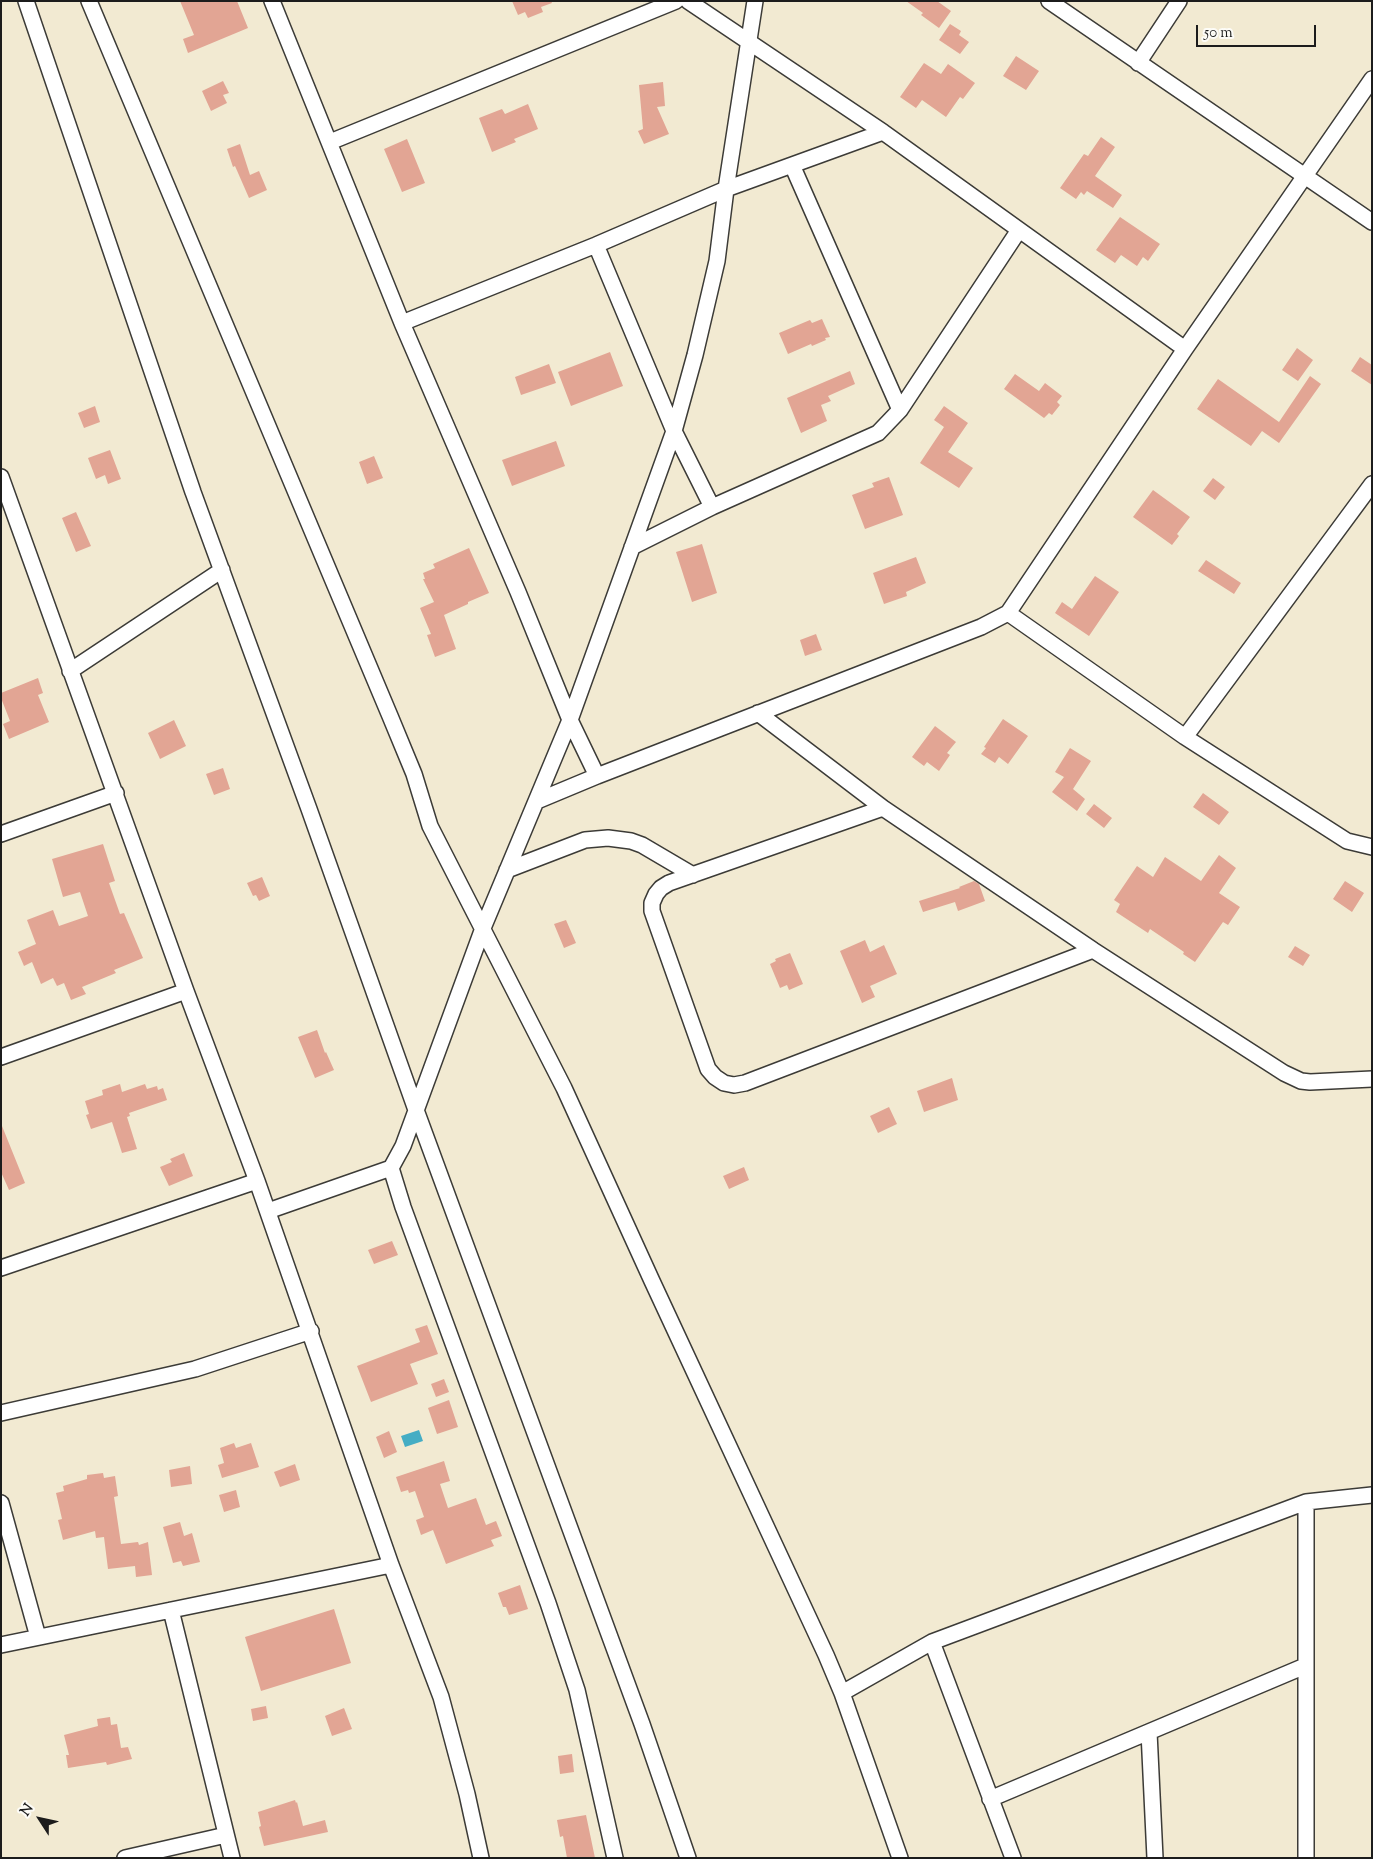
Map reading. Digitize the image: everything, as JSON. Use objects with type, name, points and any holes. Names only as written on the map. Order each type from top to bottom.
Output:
[{"type":"street","points":[[26,1],[193,492],[416,1110],[642,1724],[688,1858]]},
{"type":"street","points":[[89,1],[414,774],[430,826],[564,1088],[826,1655],[842,1693],[900,1858]]},
{"type":"street","points":[[272,1],[402,322],[518,592],[570,720],[597,776]]},
{"type":"street","points":[[330,142],[676,1]]},
{"type":"street","points":[[688,1],[882,132],[1185,349]]},
{"type":"street","points":[[268,1211],[391,1168],[400,1152],[483,928],[570,720],[674,431],[695,356],[718,261],[726,189],[755,1]]},
{"type":"street","points":[[1049,1],[1138,63],[1305,174],[1372,222]]},
{"type":"street","points":[[1138,63],[1179,1]]},
{"type":"street","points":[[537,801],[981,627],[1008,613],[1185,349],[1372,80]]},
{"type":"street","points":[[402,322],[596,245],[726,189],[882,132]]},
{"type":"street","points":[[792,164],[900,410]]},
{"type":"street","points":[[632,547],[712,507],[871,437],[886,425],[900,410],[1019,230]]},
{"type":"street","points":[[596,245],[674,431],[712,507]]},
{"type":"street","points":[[1,477],[186,990],[268,1211],[391,1565],[441,1697],[467,1794],[481,1858]]},
{"type":"street","points":[[1184,737],[1372,484]]},
{"type":"street","points":[[70,671],[222,570]]},
{"type":"street","points":[[1008,613],[1184,737],[1347,841],[1353,844],[1372,847]]},
{"type":"street","points":[[758,713],[883,808],[1093,950],[1292,1078],[1301,1081],[1319,1082],[1372,1079]]},
{"type":"street","points":[[1,834],[116,793]]},
{"type":"street","points":[[883,808],[693,875],[661,888],[656,894],[652,903],[652,911],[708,1070],[720,1080],[734,1085],[745,1083],[1093,950]]},
{"type":"street","points":[[508,870],[585,840],[608,838],[632,841],[642,845],[693,875]]},
{"type":"street","points":[[1,1057],[186,990]]},
{"type":"street","points":[[391,1168],[403,1208],[548,1603],[574,1682],[615,1858]]},
{"type":"street","points":[[1,1268],[257,1181]]},
{"type":"street","points":[[1,1413],[195,1369],[311,1331]]},
{"type":"street","points":[[842,1693],[932,1642],[1306,1502],[1372,1495]]},
{"type":"street","points":[[1306,1502],[1306,1858]]},
{"type":"street","points":[[1,1503],[38,1637]]},
{"type":"street","points":[[1,1645],[391,1565]]},
{"type":"street","points":[[171,1610],[232,1858]]},
{"type":"street","points":[[932,1642],[1013,1858]]},
{"type":"street","points":[[990,1799],[1306,1666]]},
{"type":"street","points":[[1149,1732],[1155,1858]]},
{"type":"street","points":[[125,1858],[226,1835]]},
{"type":"water","points":[[419,1430],[423,1441],[405,1447],[401,1436]]},
{"type":"building","points":[[180,1],[237,1],[248,28],[188,53],[183,39],[194,35]]},
{"type":"building","points":[[512,1],[551,1],[552,3],[541,7],[543,12],[528,18],[525,12],[518,15]]},
{"type":"building","points":[[906,1],[937,1],[951,11],[939,28]]},
{"type":"building","points":[[950,24],[961,31],[959,35],[969,42],[960,54],[939,40]]},
{"type":"building","points":[[1016,56],[1039,71],[1026,90],[1003,76]]},
{"type":"building","points":[[924,63],[941,74],[948,64],[975,83],[963,99],[960,97],[946,117],[922,100],[916,108],[900,97]]},
{"type":"building","points":[[223,81],[229,93],[223,95],[227,103],[211,111],[202,91]]},
{"type":"building","points":[[663,82],[665,106],[657,107],[669,134],[644,144],[638,131],[643,129],[639,85]]},
{"type":"building","points":[[528,104],[538,129],[514,139],[516,142],[492,152],[479,118],[502,109],[505,114]]},
{"type":"building","points":[[1101,137],[1115,147],[1095,176],[1122,195],[1113,208],[1087,191],[1084,195],[1081,192],[1076,199],[1060,188],[1084,154],[1088,156]]},
{"type":"building","points":[[407,139],[425,183],[402,192],[384,149]]},
{"type":"building","points":[[240,144],[250,175],[259,171],[267,190],[249,198],[235,166],[233,167],[227,149]]},
{"type":"building","points":[[1120,217],[1160,244],[1148,261],[1143,257],[1137,266],[1121,255],[1115,263],[1096,250]]},
{"type":"building","points":[[822,319],[830,337],[812,346],[811,344],[788,354],[779,333],[810,320],[812,323]]},
{"type":"building","points":[[1297,348],[1313,360],[1298,381],[1282,370]]},
{"type":"building","points":[[610,352],[623,386],[571,406],[558,372]]},
{"type":"building","points":[[1360,357],[1372,365],[1372,385],[1351,371]]},
{"type":"building","points":[[549,364],[556,383],[521,395],[515,377]]},
{"type":"building","points":[[850,371],[855,384],[828,396],[831,401],[821,405],[827,421],[801,433],[787,398]]},
{"type":"building","points":[[1015,374],[1039,391],[1045,383],[1062,396],[1057,402],[1060,405],[1052,415],[1049,413],[1044,418],[1004,389]]},
{"type":"building","points":[[1310,376],[1321,384],[1279,443],[1262,431],[1251,446],[1197,409],[1218,379],[1279,422]]},
{"type":"building","points":[[95,406],[100,422],[84,428],[78,413]]},
{"type":"building","points":[[944,406],[968,423],[948,452],[973,468],[959,488],[920,463],[944,427],[934,420]]},
{"type":"building","points":[[556,441],[565,466],[512,486],[502,460]]},
{"type":"building","points":[[110,450],[121,479],[108,484],[105,475],[96,479],[88,458]]},
{"type":"building","points":[[374,456],[383,478],[367,484],[359,462]]},
{"type":"building","points":[[889,477],[903,515],[865,529],[852,495],[874,487],[872,483]]},
{"type":"building","points":[[1213,478],[1225,487],[1215,500],[1203,491]]},
{"type":"building","points":[[1153,490],[1190,517],[1177,534],[1179,536],[1172,545],[1133,517]]},
{"type":"building","points":[[76,512],[91,546],[76,552],[62,518]]},
{"type":"building","points":[[702,544],[717,593],[692,602],[676,552]]},
{"type":"building","points":[[469,548],[489,593],[444,615],[456,649],[435,657],[427,635],[431,634],[420,608],[434,602],[423,579],[425,579],[423,573],[435,568],[433,564]]},
{"type":"building","points":[[916,557],[926,583],[906,592],[907,596],[884,604],[873,573]]},
{"type":"building","points":[[1206,560],[1241,583],[1234,594],[1198,571]]},
{"type":"building","points":[[1095,576],[1119,592],[1089,636],[1055,613],[1062,602],[1072,609]]},
{"type":"building","points":[[816,634],[822,650],[805,656],[800,640]]},
{"type":"building","points":[[38,678],[43,693],[38,695],[49,722],[9,739],[3,724],[10,721],[1,698],[1,693]]},
{"type":"building","points":[[1003,719],[1028,736],[1008,764],[999,757],[995,763],[981,754]]},
{"type":"building","points":[[174,720],[186,746],[160,759],[148,733]]},
{"type":"building","points":[[935,726],[956,742],[947,753],[950,755],[939,771],[927,762],[924,766],[912,757]]},
{"type":"building","points":[[1070,748],[1091,761],[1073,789],[1085,799],[1077,811],[1052,792],[1064,777],[1055,772]]},
{"type":"building","points":[[223,768],[230,789],[214,795],[206,774]]},
{"type":"building","points":[[1203,793],[1229,812],[1219,825],[1193,807]]},
{"type":"building","points":[[1094,804],[1112,818],[1104,828],[1086,814]]},
{"type":"building","points":[[103,844],[115,881],[109,883],[120,914],[124,913],[143,958],[114,970],[116,973],[82,987],[86,994],[71,1000],[64,983],[57,986],[53,978],[41,984],[32,962],[24,966],[18,952],[36,944],[27,920],[53,910],[59,926],[88,916],[80,892],[63,897],[52,859]]},
{"type":"building","points":[[1219,855],[1236,868],[1219,893],[1240,907],[1228,925],[1223,922],[1195,962],[1183,954],[1184,952],[1150,929],[1148,933],[1116,912],[1120,904],[1114,900],[1137,866],[1153,877],[1165,857],[1201,881]]},
{"type":"building","points":[[262,877],[270,896],[259,901],[256,895],[253,896],[247,883]]},
{"type":"building","points":[[974,881],[979,884],[985,901],[958,911],[955,902],[923,912],[919,901],[960,888]]},
{"type":"building","points":[[1345,881],[1364,893],[1352,912],[1333,899]]},
{"type":"building","points":[[566,920],[576,943],[564,948],[554,924]]},
{"type":"building","points":[[865,940],[870,952],[884,945],[897,974],[870,986],[875,997],[862,1003],[840,951]]},
{"type":"building","points":[[1295,946],[1310,955],[1303,966],[1288,957]]},
{"type":"building","points":[[790,953],[803,984],[789,990],[787,985],[780,988],[770,964],[776,961],[775,959]]},
{"type":"building","points":[[317,1030],[325,1053],[334,1070],[315,1078],[298,1037]]},
{"type":"building","points":[[952,1078],[958,1100],[924,1112],[917,1091]]},
{"type":"building","points":[[120,1084],[122,1092],[145,1084],[147,1089],[157,1086],[158,1090],[163,1088],[167,1100],[129,1113],[130,1116],[127,1117],[137,1149],[122,1153],[112,1122],[91,1129],[86,1115],[89,1114],[85,1101],[103,1095],[102,1090]]},
{"type":"building","points":[[889,1107],[897,1124],[878,1133],[870,1116]]},
{"type":"building","points":[[2,1126],[25,1183],[9,1190],[1,1172]]},
{"type":"building","points":[[184,1153],[193,1176],[169,1186],[160,1167],[172,1162],[170,1159]]},
{"type":"building","points":[[744,1167],[749,1180],[729,1189],[723,1176]]},
{"type":"building","points":[[392,1241],[398,1255],[374,1264],[368,1250]]},
{"type":"building","points":[[427,1325],[438,1354],[410,1364],[418,1384],[371,1402],[357,1366],[420,1342],[415,1329]]},
{"type":"building","points":[[444,1379],[449,1392],[436,1397],[431,1384]]},
{"type":"building","points":[[449,1400],[458,1427],[437,1434],[428,1408]]},
{"type":"building","points":[[389,1431],[397,1452],[384,1458],[376,1437]]},
{"type":"building","points":[[234,1443],[236,1448],[251,1443],[259,1467],[222,1478],[218,1465],[224,1463],[220,1448]]},
{"type":"building","points":[[444,1461],[450,1481],[440,1484],[448,1508],[476,1498],[486,1525],[496,1521],[502,1536],[491,1540],[494,1546],[446,1564],[433,1530],[421,1535],[416,1520],[424,1517],[415,1491],[409,1493],[408,1490],[401,1492],[396,1477]]},
{"type":"building","points":[[295,1464],[300,1480],[280,1487],[274,1472]]},
{"type":"building","points":[[190,1466],[192,1484],[171,1487],[169,1470]]},
{"type":"building","points":[[103,1473],[104,1478],[115,1476],[118,1496],[114,1497],[121,1544],[138,1542],[139,1545],[148,1542],[152,1575],[136,1577],[135,1566],[108,1569],[104,1537],[96,1538],[95,1531],[63,1540],[58,1520],[62,1519],[56,1493],[64,1491],[63,1486],[87,1479],[87,1475]]},
{"type":"building","points":[[236,1490],[240,1507],[224,1512],[219,1495]]},
{"type":"building","points":[[180,1522],[184,1536],[192,1533],[200,1562],[183,1566],[181,1561],[173,1563],[163,1527]]},
{"type":"building","points":[[520,1585],[528,1609],[509,1615],[506,1607],[503,1607],[498,1593]]},
{"type":"building","points":[[334,1609],[351,1663],[261,1691],[245,1637]]},
{"type":"building","points":[[266,1706],[268,1718],[253,1721],[251,1709]]},
{"type":"building","points":[[344,1708],[352,1729],[332,1736],[325,1716]]},
{"type":"building","points":[[110,1717],[111,1725],[117,1724],[121,1748],[128,1747],[132,1759],[107,1765],[106,1762],[68,1768],[66,1755],[69,1755],[64,1735],[98,1726],[97,1719]]},
{"type":"building","points":[[572,1754],[574,1772],[560,1774],[558,1756]]},
{"type":"building","points":[[295,1800],[303,1826],[325,1820],[328,1832],[264,1846],[259,1827],[261,1826],[258,1812]]},
{"type":"building","points":[[586,1815],[595,1858],[567,1858],[563,1836],[560,1837],[557,1820]]}]
